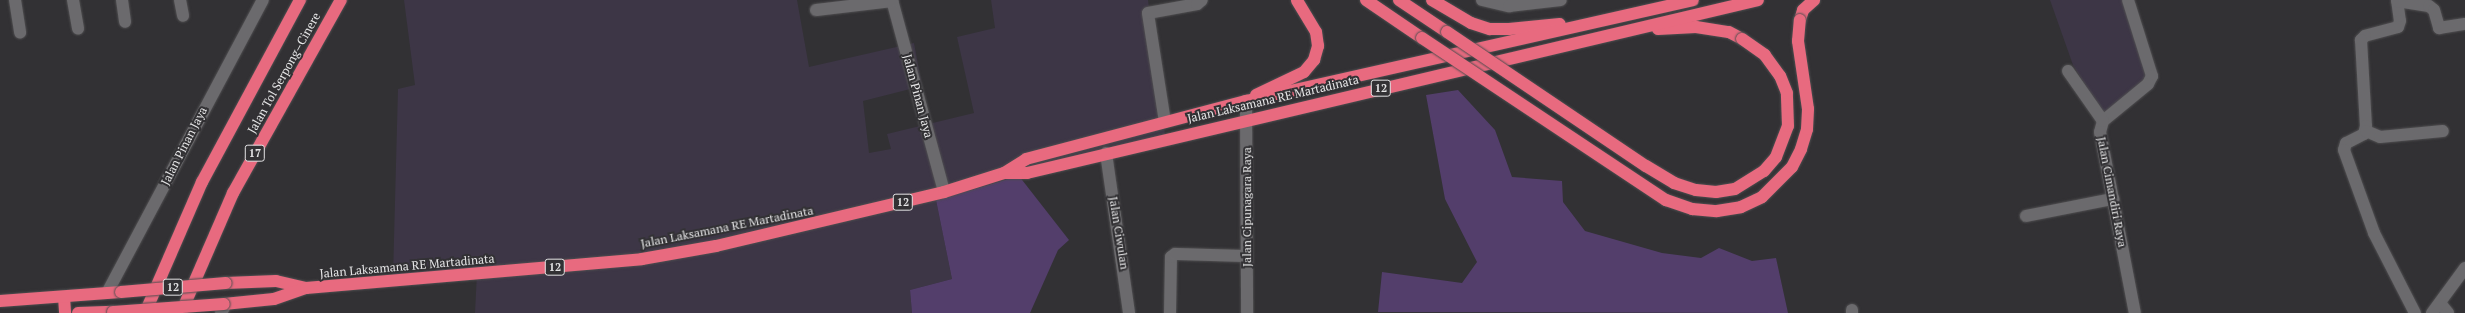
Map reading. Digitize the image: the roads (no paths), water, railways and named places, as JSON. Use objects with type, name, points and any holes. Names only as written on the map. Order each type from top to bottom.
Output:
[{"type":"highway","name":"Jalan Tol Serpong–Cinere","points":[[145,313],[202,182],[300,0]]},
{"type":"highway","name":"Jalan Tol Serpong–Cinere","points":[[181,313],[233,193],[341,0]]},
{"type":"highway","points":[[1246,101],[1269,87],[1304,72],[1314,60],[1318,46],[1316,32],[1297,0]]},
{"type":"highway","points":[[1366,0],[1666,200],[1692,209],[1717,211],[1741,207],[1762,197],[1792,167],[1801,149],[1807,129],[1808,109],[1798,41],[1800,20],[1803,10],[1814,0]]},
{"type":"highway","points":[[1400,0],[1646,166],[1674,182],[1696,190],[1716,192],[1735,189],[1764,171],[1776,156],[1788,126],[1787,93],[1780,76],[1765,55],[1729,32],[1696,27],[1621,32]]},
{"type":"highway","points":[[1432,0],[1472,23],[1490,29],[1509,29],[1618,17]]},
{"type":"highway","name":"Jalan Laksamana RE Martadinata","points":[[78,313],[224,307],[274,299],[306,288],[642,259],[802,227],[944,192],[1004,173],[1026,160],[1246,101],[1618,17],[1653,4],[1692,0]]},
{"type":"highway","name":"Jalan Laksamana RE Martadinata","points":[[1004,173],[1027,172],[1758,0]]},
{"type":"highway","name":"Jalan Laksamana RE Martadinata","points":[[0,301],[226,283],[276,281],[306,288]]},
{"type":"highway","points":[[64,297],[66,313]]},
{"type":"street","points":[[15,0],[20,33]]},
{"type":"street","points":[[73,0],[78,29]]},
{"type":"street","points":[[122,0],[125,22]]},
{"type":"street","points":[[180,0],[183,16]]},
{"type":"street","name":"Jalan Pinan Jaya","points":[[107,293],[263,0]]},
{"type":"street","points":[[816,10],[892,0]]},
{"type":"street","name":"Jalan Pinan Jaya","points":[[892,0],[944,192]]},
{"type":"street","points":[[1165,122],[1148,13],[1177,4],[1198,4],[1202,0]]},
{"type":"street","points":[[1482,0],[1509,6],[1561,0]]},
{"type":"street","name":"Jalan Cimandiri Raya","points":[[2128,0],[2152,76],[2148,84],[2103,120],[2100,132],[2135,313]]},
{"type":"street","points":[[2366,131],[2360,46],[2366,36],[2398,27],[2400,21],[2397,0],[2429,6],[2434,10],[2439,28],[2465,24]]},
{"type":"street","points":[[2068,71],[2103,120]]},
{"type":"street","name":"Jalan Cipunagara Raya","points":[[1246,101],[1245,205],[1247,313]]},
{"type":"street","points":[[2366,131],[2380,137],[2443,131]]},
{"type":"street","points":[[2366,131],[2346,143],[2344,150],[2374,233],[2415,313]]},
{"type":"street","name":"Jalan Ciwulan","points":[[1106,153],[1124,262],[1129,313]]},
{"type":"street","points":[[2026,216],[2113,199]]},
{"type":"street","points":[[1170,313],[1171,257],[1174,254],[1247,256]]},
{"type":"street","points":[[2432,313],[2465,268]]},
{"type":"street","points":[[2440,303],[2448,313]]}]
